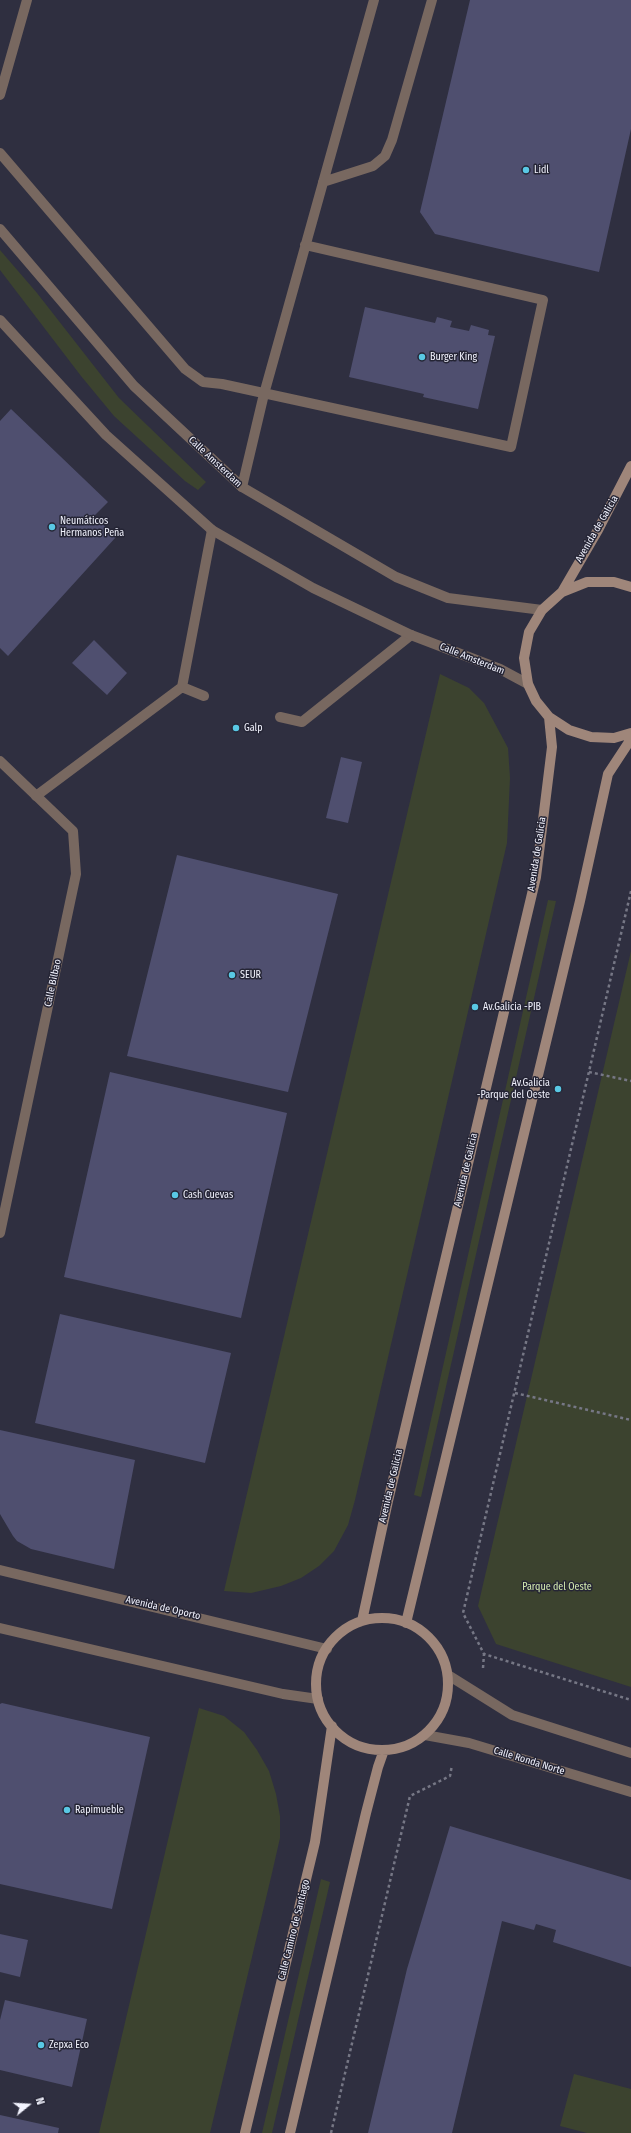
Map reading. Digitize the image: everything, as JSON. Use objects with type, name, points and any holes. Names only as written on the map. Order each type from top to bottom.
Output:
[{"type":"main road","name":"Avenida de Galicia","points":[[562,592],[598,530],[631,466]]},
{"type":"main road","points":[[631,587],[614,582],[587,582],[562,592],[542,610],[529,632],[524,658],[528,684],[536,702],[549,717],[568,730],[591,737],[614,738],[631,733]]},
{"type":"main road","name":"Avenida de Galicia","points":[[362,1621],[388,1501],[536,877],[552,747],[549,717]]},
{"type":"main road","points":[[406,1623],[578,908],[608,774],[631,739]]},
{"type":"main road","points":[[392,1618],[406,1623],[421,1631],[434,1643],[443,1658],[448,1675],[447,1697],[439,1717],[425,1735],[406,1746],[384,1750],[369,1749],[355,1744],[342,1736],[332,1726],[318,1699],[317,1682],[319,1665],[326,1649],[336,1637],[348,1628],[362,1621],[392,1618]]},
{"type":"main road","name":"Calle Camino de Santiago","points":[[245,2133],[315,1842],[332,1726]]},
{"type":"main road","points":[[290,2133],[362,1829],[378,1767],[384,1750]]},
{"type":"street","points":[[0,95],[27,0]]},
{"type":"street","points":[[242,487],[264,394],[374,0]]},
{"type":"street","points":[[323,182],[373,166],[385,156],[392,140],[432,0]]},
{"type":"street","points":[[0,153],[185,369],[203,382],[511,447],[543,300],[305,245]]},
{"type":"street","name":"Calle Amsterdam","points":[[0,229],[134,386],[242,487],[396,577],[442,596],[542,610]]},
{"type":"street","name":"Calle Amsterdam","points":[[0,320],[106,435],[212,530],[313,588],[411,635],[500,669],[528,684]]},
{"type":"street","points":[[36,796],[182,687],[212,530]]},
{"type":"street","points":[[280,717],[302,722],[411,635]]},
{"type":"street","points":[[182,687],[204,696]]},
{"type":"street","name":"Calle Bilbao","points":[[0,761],[73,831],[76,874],[0,1233]]},
{"type":"street","name":"Avenida de Oporto","points":[[0,1570],[326,1649]]},
{"type":"street","points":[[0,1628],[283,1694],[318,1699]]},
{"type":"street","points":[[448,1675],[512,1715],[631,1753]]},
{"type":"street","name":"Calle Ronda Norte","points":[[425,1735],[469,1743],[631,1792]]},
{"type":"path","points":[[480,1696],[484,1654],[463,1613],[631,891]]},
{"type":"path","points":[[589,1072],[631,1081]]},
{"type":"path","points":[[515,1393],[631,1420]]},
{"type":"path","points":[[484,1654],[631,1700]]},
{"type":"path","points":[[331,2133],[410,1796],[450,1776],[452,1762],[469,1743]]},
{"type":"green space","points":[[0,250],[37,293],[119,398],[206,482],[198,490],[185,481],[114,416],[81,376],[0,270]]},
{"type":"green space","points":[[440,674],[469,688],[484,703],[508,748],[510,778],[507,843],[355,1500],[348,1525],[334,1551],[319,1566],[301,1578],[281,1586],[251,1593],[224,1591]]},
{"type":"green space","points":[[548,900],[556,901],[421,1497],[414,1495]]},
{"type":"green space","name":"Parque del Oeste","points":[[631,951],[631,1687],[496,1644],[478,1606]]},
{"type":"green space","points":[[199,1708],[224,1716],[244,1732],[257,1750],[269,1771],[276,1794],[280,1816],[280,1838],[272,1873],[210,2133],[99,2133]]},
{"type":"green space","points":[[321,1879],[330,1882],[272,2133],[262,2133]]},
{"type":"green space","points":[[574,2074],[631,2089],[631,2133],[587,2133],[560,2126]]},
{"type":"building","name":"Lidl","points":[[470,0],[631,0],[631,129],[599,272],[435,234],[420,212]]},
{"type":"building","name":"Burger King","points":[[365,307],[435,323],[437,317],[452,321],[450,327],[469,331],[471,325],[489,330],[488,335],[495,336],[478,409],[423,397],[424,394],[349,377]]},
{"type":"building","name":"Neumáticos Hermanos Peña","points":[[11,409],[108,502],[94,516],[116,537],[8,656],[0,648],[0,421]]},
{"type":"building","points":[[94,640],[127,673],[107,695],[72,663]]},
{"type":"building","points":[[341,757],[362,762],[348,823],[326,818]]},
{"type":"building","name":"SEUR","points":[[177,855],[338,894],[288,1092],[127,1056]]},
{"type":"building","name":"Cash Cuevas","points":[[110,1072],[287,1113],[241,1318],[64,1277]]},
{"type":"building","points":[[60,1314],[231,1353],[205,1463],[35,1423]]},
{"type":"building","points":[[0,1430],[135,1460],[114,1569],[31,1549],[17,1541],[0,1514]]},
{"type":"building","name":"Rapimueble","points":[[2,1703],[150,1737],[112,1909],[0,1884],[0,1704]]},
{"type":"building","points":[[450,1826],[631,1880],[631,1967],[553,1942],[556,1930],[536,1924],[534,1930],[502,1921],[452,2133],[368,2133],[407,1969]]},
{"type":"building","points":[[0,1934],[28,1940],[20,1977],[0,1972]]},
{"type":"building","name":"Zepxa Eco","points":[[5,2000],[87,2019],[72,2087],[0,2070],[0,2020]]},
{"type":"building","points":[[0,2115],[59,2128],[58,2133],[0,2133]]},
{"type":"place","name":"Lidl","points":[[526,170]]},
{"type":"place","name":"Burger King","points":[[422,357]]},
{"type":"place","name":"Neumáticos Hermanos Peña","points":[[52,527]]},
{"type":"place","name":"Galp","points":[[236,728]]},
{"type":"place","name":"SEUR","points":[[232,975]]},
{"type":"place","name":"Av.Galicia -PIB","points":[[475,1007]]},
{"type":"place","name":"Av.Galicia -Parque del Oeste","points":[[558,1089]]},
{"type":"place","name":"Cash Cuevas","points":[[175,1195]]},
{"type":"place","name":"Rapimueble","points":[[67,1810]]},
{"type":"place","name":"Zepxa Eco","points":[[41,2045]]}]
